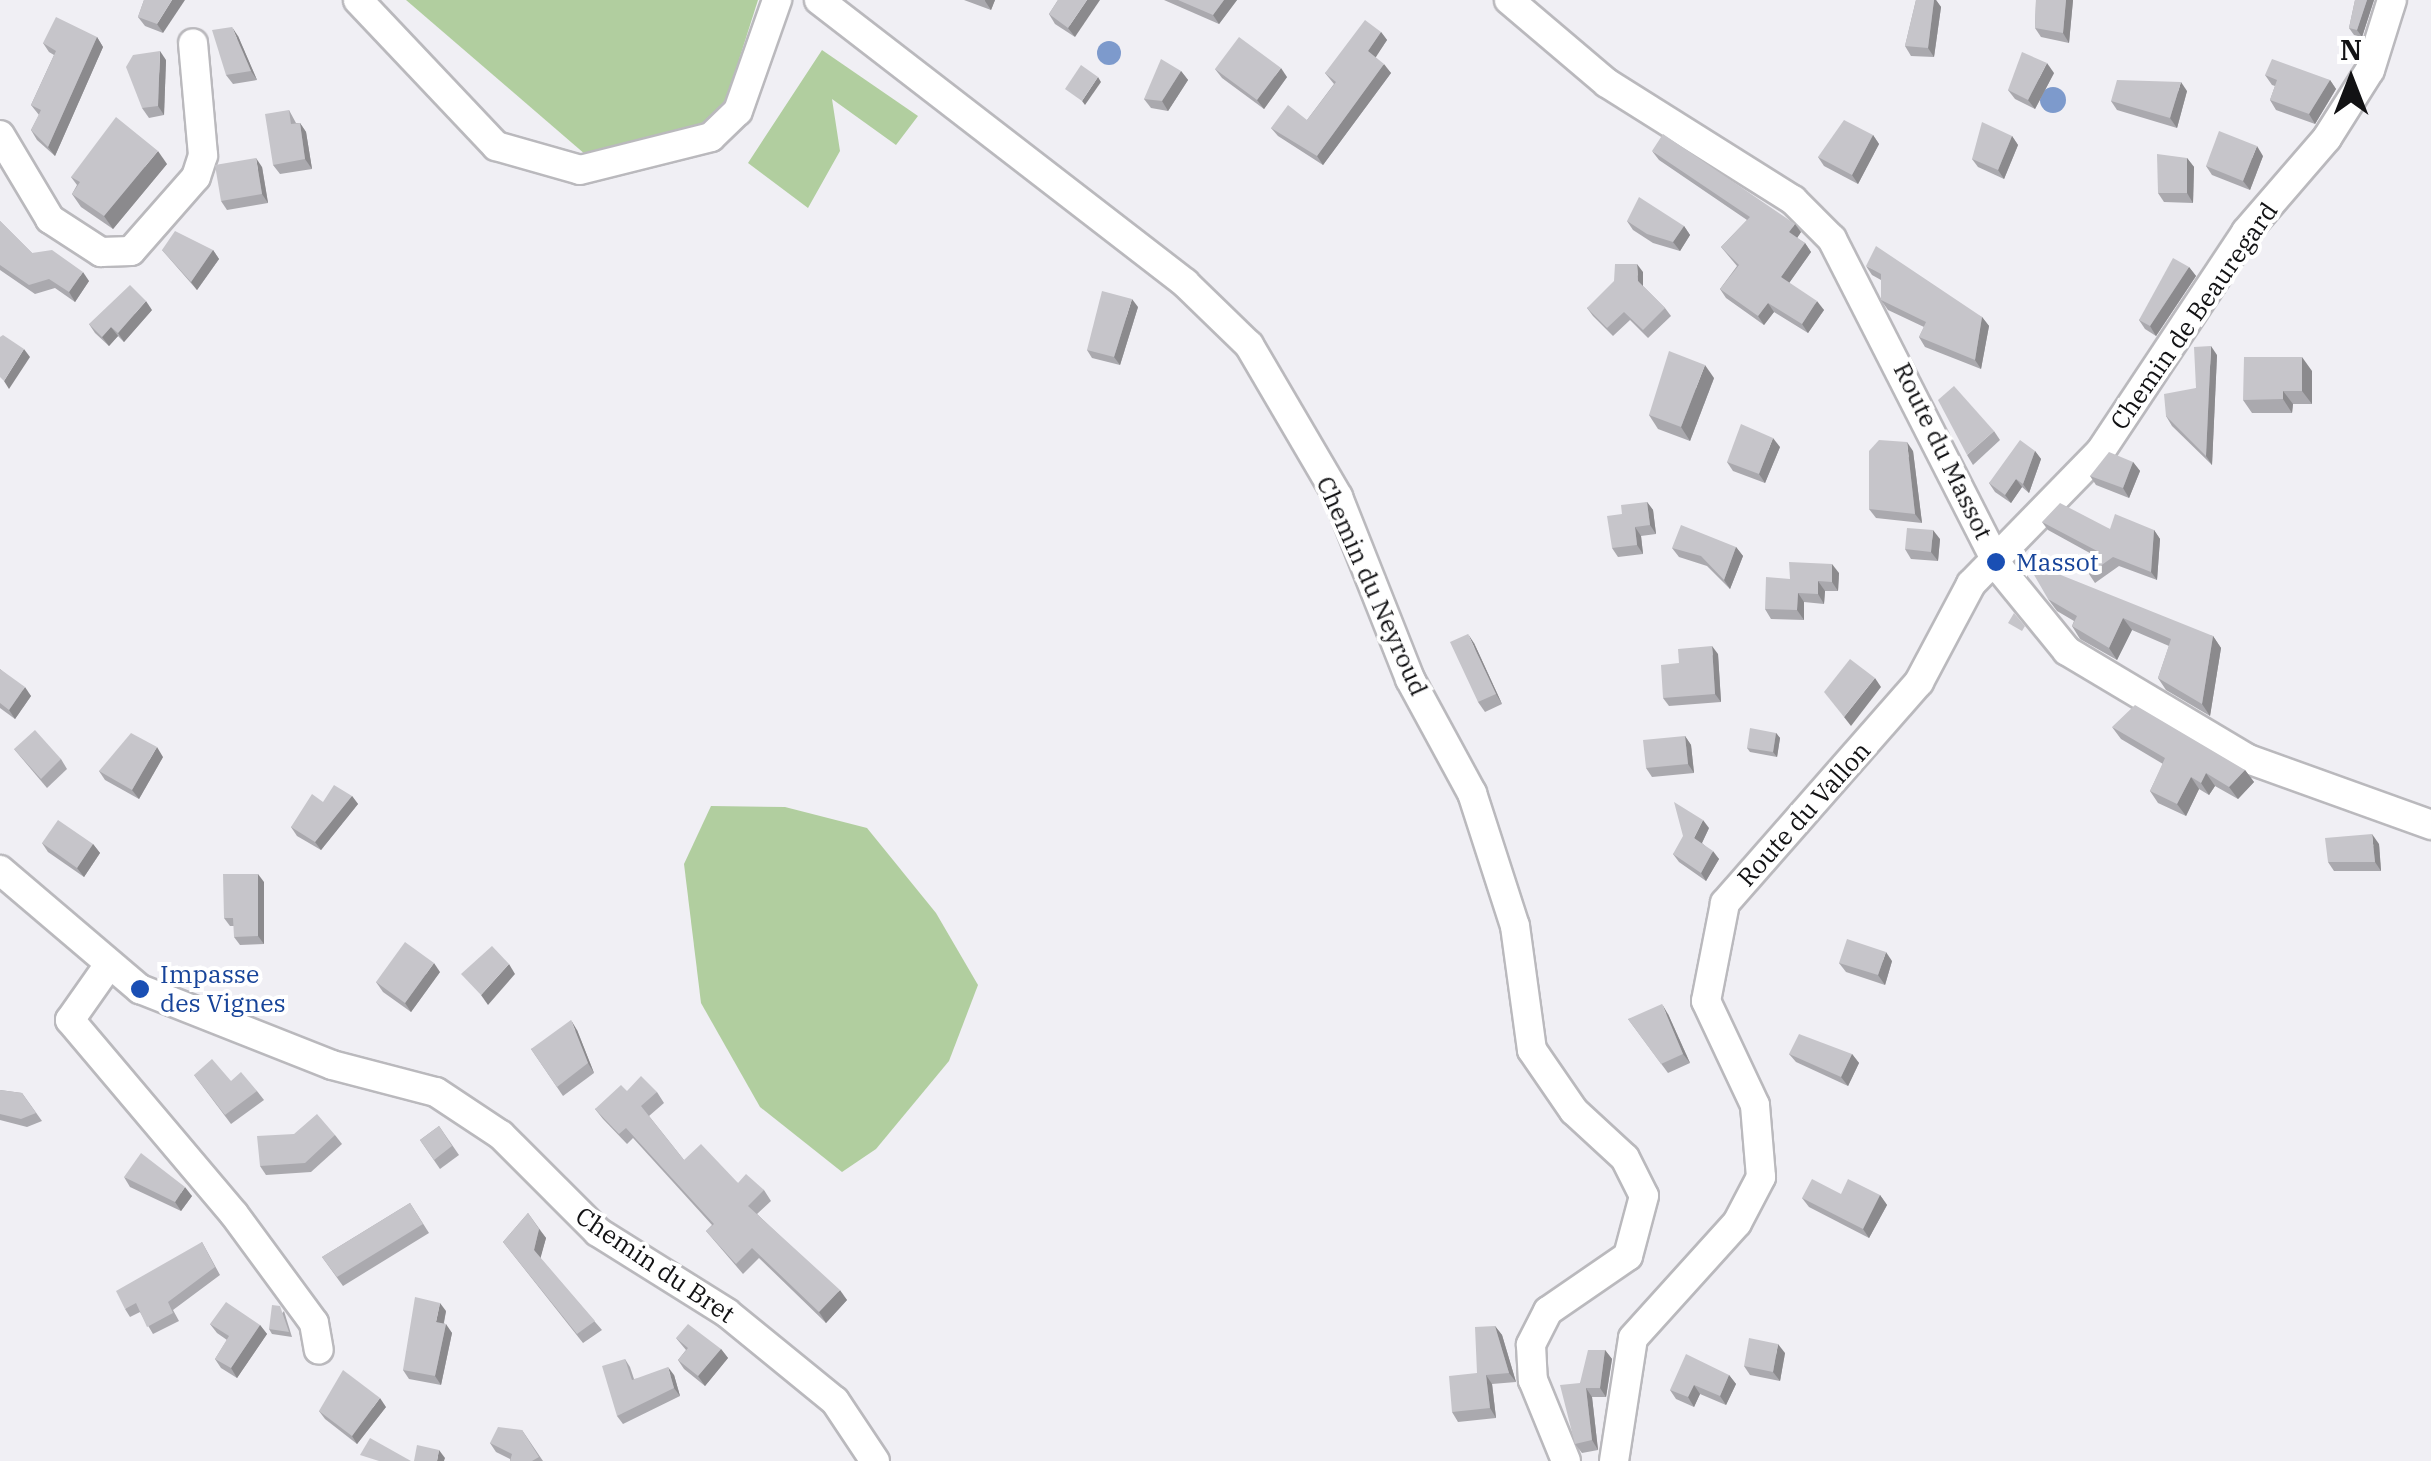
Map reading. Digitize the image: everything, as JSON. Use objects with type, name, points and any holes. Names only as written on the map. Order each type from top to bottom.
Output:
[{"type":"street","points":[[358,0],[496,146],[580,170],[711,136],[738,111],[777,0]]},
{"type":"street","name":"Chemin du Neyroud","points":[[819,0],[1185,282],[1250,345],[1338,497],[1410,679],[1472,793],[1515,926],[1532,1050],[1574,1111],[1625,1158],[1644,1196],[1628,1256],[1548,1311],[1531,1344],[1534,1380],[1566,1461]]},
{"type":"street","name":"Route du Massot","points":[[1509,0],[1608,83],[1792,200],[1832,239],[1996,562],[2067,651],[2248,759],[2431,825]]},
{"type":"street","name":"Chemin de Beauregard","points":[[1996,562],[2100,452],[2246,232],[2328,138],[2370,70],[2392,0]]},
{"type":"street","points":[[0,135],[50,220],[102,252],[131,251],[196,177],[203,156],[192,43]]},
{"type":"street","name":"Route du Vallon","points":[[1614,1461],[1633,1338],[1737,1223],[1760,1178],[1755,1105],[1706,1001],[1725,903],[1919,682],[1971,584],[1996,562]]},
{"type":"street","name":"Chemin du Bret","points":[[0,870],[108,966],[222,1023],[436,1092],[469,1113],[598,1232],[727,1312],[835,1401],[875,1461]]},
{"type":"street","points":[[108,966],[70,1020],[234,1214],[314,1324],[318,1350]]},
{"type":"green space","points":[[406,0],[758,0],[724,107],[698,130],[586,155]]},
{"type":"green space","points":[[822,50],[918,116],[896,145],[832,99],[840,151],[808,208],[748,163]]},
{"type":"green space","points":[[711,806],[785,807],[867,828],[936,913],[978,985],[949,1061],[876,1149],[842,1172],[760,1107],[701,1003],[684,864]]},
{"type":"water","points":[[1109,41],[1118,44],[1118,62],[1109,65],[1100,62],[1097,53],[1100,44]]},
{"type":"water","points":[[2053,87],[2062,91],[2066,100],[2062,109],[2053,113],[2044,109],[2040,100],[2044,91]]},
{"type":"building","points":[[144,0],[172,0],[157,24],[138,17]]},
{"type":"building","points":[[1058,0],[1087,0],[1068,28],[1049,14]]},
{"type":"building","points":[[1178,0],[1224,0],[1213,15]]},
{"type":"building","points":[[1916,0],[1934,0],[1928,48],[1905,46]]},
{"type":"building","points":[[2036,0],[2066,0],[2063,33],[2035,28]]},
{"type":"building","points":[[2355,0],[2367,0],[2357,30],[2349,28]]},
{"type":"building","points":[[56,17],[97,37],[48,147],[31,130],[41,110],[31,105],[56,51],[43,43]]},
{"type":"building","points":[[1365,20],[1381,32],[1368,51],[1384,64],[1317,156],[1271,128],[1288,105],[1307,120],[1336,82],[1325,73]]},
{"type":"building","points":[[232,27],[251,71],[226,75],[212,30]]},
{"type":"building","points":[[1239,37],[1281,68],[1257,100],[1215,69]]},
{"type":"building","points":[[160,51],[158,106],[142,108],[126,67],[133,55]]},
{"type":"building","points":[[2022,52],[2047,63],[2028,100],[2008,90]]},
{"type":"building","points":[[1161,59],[1181,71],[1162,101],[1144,99]]},
{"type":"building","points":[[2272,59],[2330,80],[2309,114],[2270,100],[2277,80],[2265,75]]},
{"type":"building","points":[[1081,65],[1098,77],[1082,101],[1065,89]]},
{"type":"building","points":[[2117,80],[2181,82],[2170,118],[2111,101]]},
{"type":"building","points":[[289,110],[291,124],[300,123],[305,159],[273,165],[265,114]]},
{"type":"building","points":[[116,117],[158,151],[104,216],[72,194],[80,182],[71,177]]},
{"type":"building","points":[[1844,120],[1873,135],[1852,175],[1818,157]]},
{"type":"building","points":[[1982,122],[2012,136],[1998,170],[1972,159]]},
{"type":"building","points":[[2219,131],[2257,146],[2243,181],[2206,166]]},
{"type":"building","points":[[1663,134],[1795,224],[1789,232],[1805,243],[1781,277],[1817,301],[1802,324],[1768,303],[1758,316],[1720,289],[1739,265],[1721,247],[1750,217],[1652,151]]},
{"type":"building","points":[[2157,154],[2187,158],[2187,193],[2158,193]]},
{"type":"building","points":[[256,158],[262,194],[221,201],[215,165]]},
{"type":"building","points":[[1639,197],[1684,226],[1673,242],[1647,234],[1627,221]]},
{"type":"building","points":[[0,221],[32,253],[52,250],[83,272],[69,292],[49,279],[29,285],[0,265]]},
{"type":"building","points":[[175,231],[213,250],[191,282],[162,250]]},
{"type":"building","points":[[1876,246],[1982,317],[1975,360],[1919,337],[1926,322],[1881,300],[1881,274],[1866,266]]},
{"type":"building","points":[[2173,258],[2189,267],[2150,326],[2139,320]]},
{"type":"building","points":[[1615,264],[1637,264],[1638,281],[1665,308],[1643,330],[1624,312],[1607,328],[1587,308],[1614,281]]},
{"type":"building","points":[[130,285],[146,301],[118,333],[111,327],[102,337],[89,324]]},
{"type":"building","points":[[1102,291],[1132,299],[1114,357],[1087,350]]},
{"type":"building","points":[[3,335],[24,349],[4,381],[0,377]]},
{"type":"building","points":[[2211,346],[2206,456],[2166,416],[2164,394],[2196,388],[2194,347]]},
{"type":"building","points":[[1669,351],[1705,365],[1681,427],[1649,415]]},
{"type":"building","points":[[2244,357],[2302,357],[2302,391],[2283,391],[2283,399],[2243,400]]},
{"type":"building","points":[[1954,386],[1994,431],[1967,455],[1938,400]]},
{"type":"building","points":[[1741,424],[1773,438],[1759,474],[1727,462]]},
{"type":"building","points":[[1879,440],[1907,442],[1915,514],[1869,509],[1869,451]]},
{"type":"building","points":[[2020,440],[2035,451],[2023,484],[2016,479],[2005,495],[1989,483]]},
{"type":"building","points":[[2109,452],[2133,462],[2123,488],[2090,476]]},
{"type":"building","points":[[1647,502],[1650,525],[1635,527],[1637,545],[1612,548],[1607,516],[1622,514],[1621,505]]},
{"type":"building","points":[[2060,503],[2110,529],[2115,514],[2154,530],[2151,572],[2113,557],[2089,574],[2099,552],[2042,522]]},
{"type":"building","points":[[1681,525],[1736,547],[1724,580],[1701,556],[1672,548]]},
{"type":"building","points":[[1907,528],[1933,530],[1931,552],[1905,549]]},
{"type":"building","points":[[2026,561],[2213,636],[2202,704],[2158,678],[2171,639],[2123,618],[2109,648],[2072,626],[2077,616],[2048,599]]},
{"type":"building","points":[[1789,562],[1832,564],[1832,582],[1818,581],[1818,594],[1798,593],[1797,610],[1765,609],[1766,577],[1790,579]]},
{"type":"building","points":[[2014,613],[2025,626],[2022,631],[2008,623]]},
{"type":"building","points":[[1468,634],[1496,694],[1478,702],[1450,642]]},
{"type":"building","points":[[1712,646],[1715,694],[1663,698],[1661,665],[1679,663],[1678,649]]},
{"type":"building","points":[[1850,659],[1875,678],[1844,717],[1824,692]]},
{"type":"building","points":[[0,669],[25,687],[9,710],[0,703]]},
{"type":"building","points":[[2135,705],[2245,770],[2229,787],[2206,773],[2201,783],[2191,777],[2177,804],[2150,791],[2165,758],[2112,727]]},
{"type":"building","points":[[1750,728],[1776,733],[1773,752],[1747,748]]},
{"type":"building","points":[[35,730],[61,759],[41,779],[14,749]]},
{"type":"building","points":[[131,733],[157,747],[132,790],[99,771]]},
{"type":"building","points":[[1685,736],[1688,764],[1646,768],[1643,740]]},
{"type":"building","points":[[334,785],[352,796],[315,842],[291,827],[312,794],[323,802]]},
{"type":"building","points":[[1674,802],[1703,820],[1694,838],[1713,851],[1701,873],[1673,854],[1683,836]]},
{"type":"building","points":[[58,820],[93,844],[77,868],[42,843]]},
{"type":"building","points":[[2372,834],[2375,862],[2328,862],[2325,838]]},
{"type":"building","points":[[223,874],[258,874],[258,936],[234,937],[233,918],[224,918]]},
{"type":"building","points":[[1847,939],[1886,952],[1878,975],[1839,963]]},
{"type":"building","points":[[405,942],[434,963],[405,1003],[376,982]]},
{"type":"building","points":[[492,946],[509,964],[481,995],[461,974]]},
{"type":"building","points":[[1662,1004],[1683,1054],[1661,1064],[1628,1019]]},
{"type":"building","points":[[571,1020],[588,1063],[557,1087],[531,1049]]},
{"type":"building","points":[[1799,1034],[1852,1054],[1841,1077],[1789,1054]]},
{"type":"building","points":[[212,1059],[231,1081],[241,1072],[257,1091],[225,1115],[194,1075]]},
{"type":"building","points":[[641,1076],[657,1092],[641,1106],[684,1160],[701,1144],[738,1183],[746,1174],[764,1190],[748,1206],[840,1290],[819,1312],[752,1248],[736,1264],[706,1231],[714,1224],[626,1128],[619,1134],[595,1109],[621,1085],[627,1091]]},
{"type":"building","points":[[0,1090],[22,1093],[36,1113],[21,1119],[0,1114]]},
{"type":"building","points":[[317,1114],[335,1135],[305,1163],[260,1166],[257,1136],[294,1134]]},
{"type":"building","points":[[439,1126],[452,1146],[434,1160],[420,1140]]},
{"type":"building","points":[[141,1153],[185,1187],[175,1202],[124,1177]]},
{"type":"building","points":[[1812,1179],[1841,1194],[1848,1179],[1880,1195],[1863,1229],[1802,1198]]},
{"type":"building","points":[[410,1203],[423,1224],[337,1277],[322,1257]]},
{"type":"building","points":[[528,1213],[539,1229],[534,1250],[595,1321],[577,1334],[503,1242]]},
{"type":"building","points":[[202,1242],[215,1267],[168,1302],[173,1313],[147,1327],[136,1303],[125,1309],[116,1291]]},
{"type":"building","points":[[415,1297],[440,1303],[436,1322],[446,1324],[435,1376],[403,1370]]},
{"type":"building","points":[[226,1302],[260,1325],[231,1368],[215,1359],[229,1336],[210,1324]]},
{"type":"building","points":[[272,1305],[280,1306],[289,1332],[269,1329]]},
{"type":"building","points":[[688,1324],[721,1349],[698,1376],[678,1360],[688,1348],[676,1338]]},
{"type":"building","points":[[1495,1326],[1509,1373],[1486,1375],[1490,1408],[1452,1412],[1449,1376],[1477,1373],[1475,1327]]},
{"type":"building","points":[[1749,1338],[1778,1344],[1773,1372],[1744,1366]]},
{"type":"building","points":[[1588,1350],[1605,1350],[1600,1388],[1586,1388],[1592,1440],[1575,1444],[1560,1385],[1580,1383]]},
{"type":"building","points":[[1686,1354],[1729,1375],[1720,1396],[1694,1385],[1688,1397],[1670,1390]]},
{"type":"building","points":[[625,1359],[632,1380],[668,1367],[674,1388],[617,1416],[602,1366]]},
{"type":"building","points":[[343,1370],[380,1398],[352,1436],[319,1411]]},
{"type":"building","points":[[498,1427],[522,1430],[539,1457],[532,1461],[510,1461],[512,1454],[490,1443]]},
{"type":"building","points":[[370,1438],[411,1461],[379,1461],[360,1455]]},
{"type":"building","points":[[417,1445],[439,1450],[437,1461],[414,1461]]},
{"type":"place","name":"Massot","points":[[1996,562]]},
{"type":"place","name":"Impasse des Vignes","points":[[140,989]]}]
